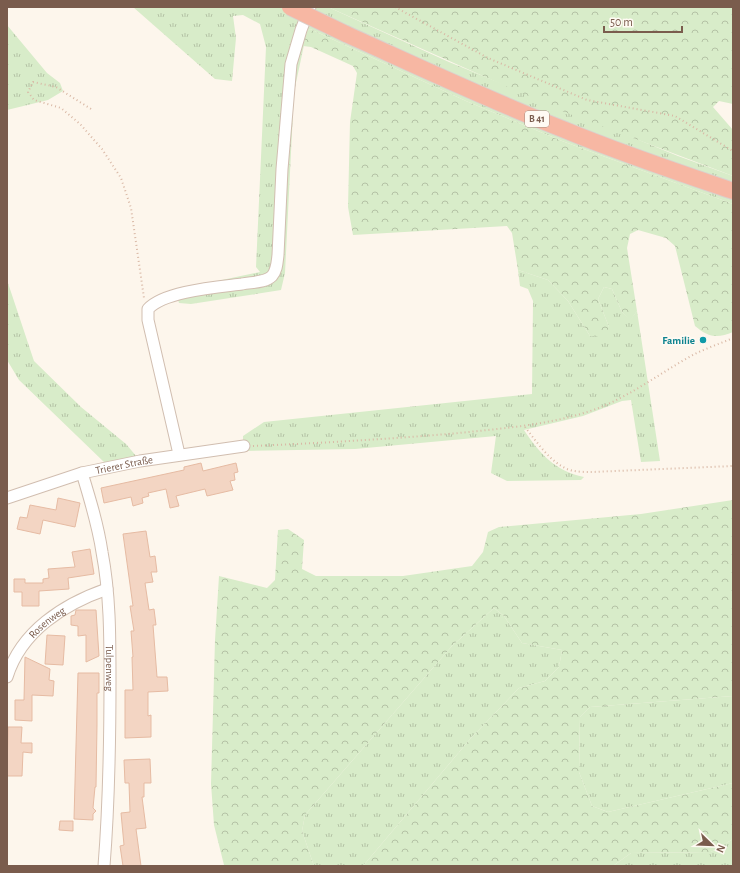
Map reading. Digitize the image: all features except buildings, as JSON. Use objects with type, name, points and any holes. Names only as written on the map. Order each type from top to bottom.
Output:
[{"type":"highway","name":"B 41","points":[[290,7],[346,34],[565,131],[693,178],[733,191]]},
{"type":"street","points":[[179,454],[148,320],[148,309],[153,304],[172,295],[264,281],[271,277],[276,268],[278,256],[282,168],[291,64],[301,30],[310,7]]},
{"type":"street","name":"Trierer Straße","points":[[7,498],[82,473],[179,454],[244,446]]},
{"type":"street","name":"Tulpenweg","points":[[82,473],[93,511],[102,552],[110,618],[108,822],[104,866]]},
{"type":"street","name":"Rosenweg","points":[[7,676],[18,654],[31,635],[48,620],[69,605],[107,589]]},
{"type":"path","points":[[395,7],[488,58],[502,64],[587,100],[675,116],[733,151]]},
{"type":"path","points":[[91,109],[56,87],[32,82],[28,92],[34,100],[61,108],[80,124],[102,149],[121,178],[131,208],[144,295],[148,309]]},
{"type":"path","points":[[244,446],[358,442],[524,427],[572,416],[596,408],[624,396],[692,356],[733,338]]},
{"type":"path","points":[[524,427],[552,460],[568,469],[575,471],[592,472],[733,466]]},
{"type":"green space","points":[[133,7],[328,7],[449,62],[678,156],[733,176],[733,204],[562,141],[466,101],[310,29],[307,31],[294,92],[285,273],[281,290],[191,304],[179,303],[175,290],[260,272],[256,267],[266,47],[260,24],[243,15],[233,16],[236,38],[232,81],[215,79]]},
{"type":"green space","points":[[328,7],[733,7],[733,104],[719,101],[713,107],[733,130],[733,176],[562,111]]},
{"type":"green space","points":[[7,25],[47,73],[60,83],[63,91],[48,100],[7,110]]},
{"type":"green space","points":[[310,29],[466,101],[562,141],[733,204],[733,332],[722,336],[713,336],[704,333],[695,326],[675,246],[666,238],[638,230],[630,234],[627,248],[637,311],[630,321],[622,312],[612,289],[604,287],[598,299],[609,327],[605,337],[590,336],[568,301],[548,280],[518,270],[512,233],[507,226],[353,235],[348,207],[350,122],[357,73],[353,66],[311,47],[303,46],[307,31]]},
{"type":"green space","points":[[518,270],[548,280],[568,301],[590,336],[609,327],[598,299],[604,287],[612,289],[622,312],[630,320],[637,311],[660,461],[641,462],[631,400],[622,401],[583,416],[524,430],[542,454],[556,466],[584,477],[581,480],[507,481],[491,473],[496,436],[355,449],[243,451],[243,436],[264,422],[532,394],[533,301],[528,289],[520,286]]},
{"type":"green space","points":[[7,280],[34,361],[81,407],[126,444],[137,457],[105,463],[19,380],[7,360]]},
{"type":"green space","points":[[733,500],[733,696],[590,707],[580,717],[579,772],[592,806],[608,812],[733,783],[733,839],[711,852],[631,853],[613,866],[363,866],[471,738],[519,688],[545,681],[559,667],[562,650],[522,643],[504,616],[494,608],[452,646],[305,815],[302,831],[314,866],[224,865],[214,825],[211,784],[215,640],[219,576],[267,588],[275,580],[278,530],[288,529],[304,540],[302,569],[316,576],[403,576],[472,566],[483,552],[488,532],[499,527],[641,514]]},
{"type":"green space","points":[[494,608],[504,616],[522,643],[562,650],[559,667],[545,681],[519,688],[471,738],[363,866],[314,866],[302,831],[305,815],[452,646]]},
{"type":"green space","points":[[733,696],[733,783],[608,812],[592,806],[579,772],[580,717],[590,707]]},
{"type":"green space","points":[[733,839],[733,866],[613,866],[631,853],[711,852]]},
{"type":"place","name":"Familie","points":[[703,340]]}]
